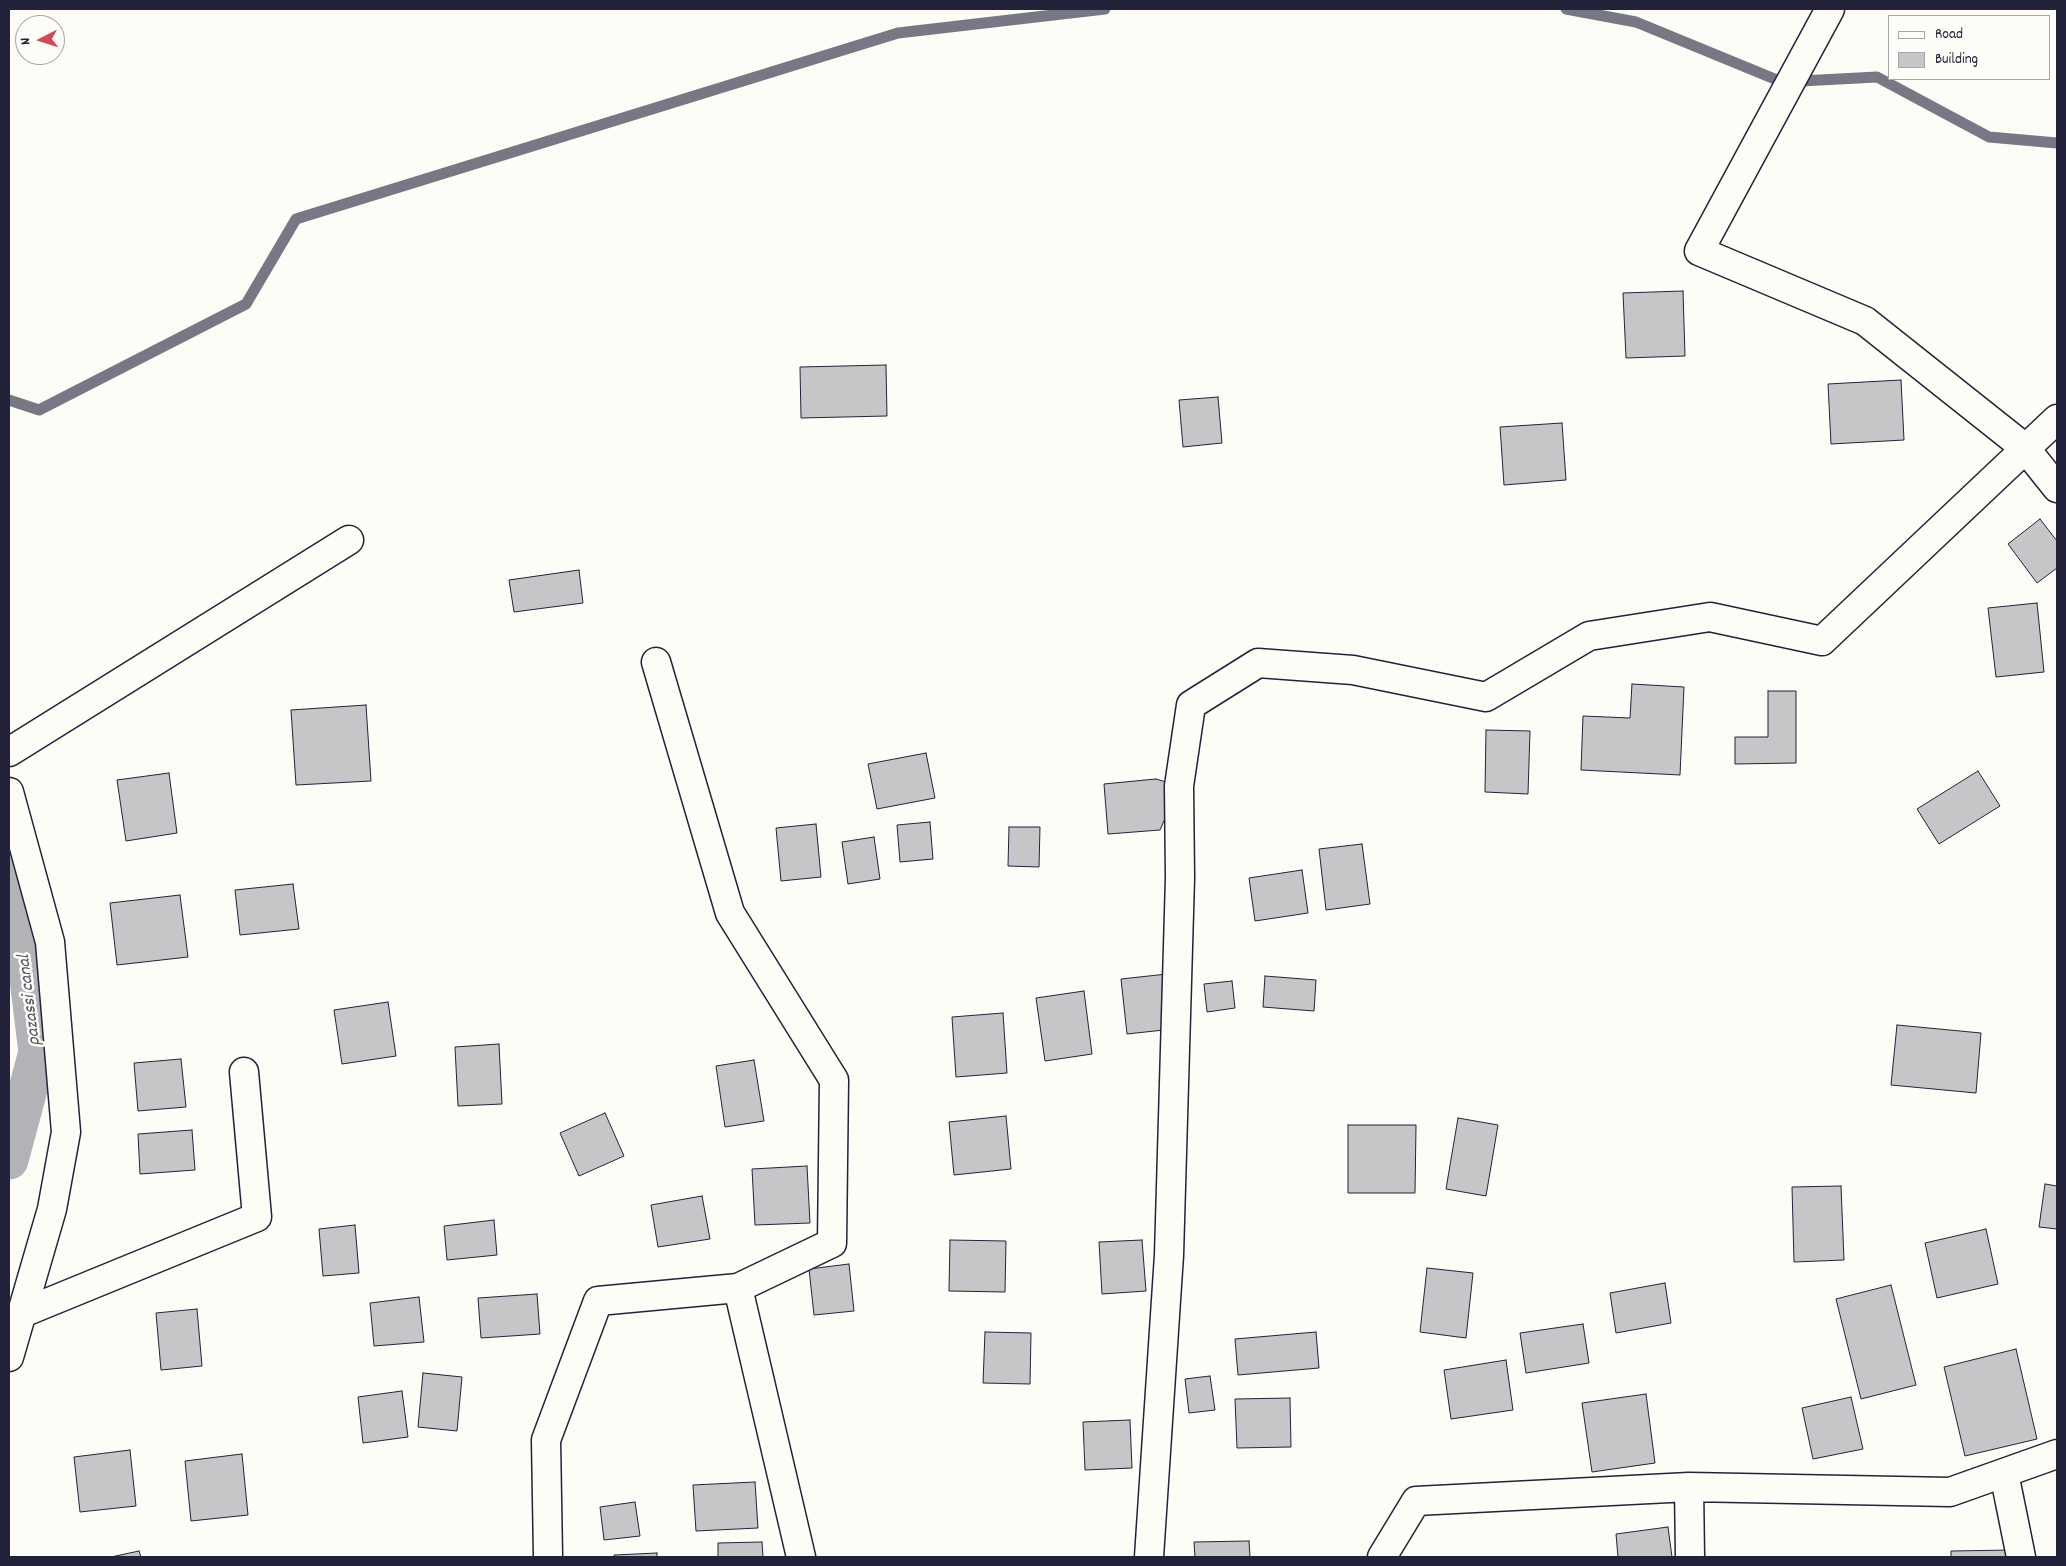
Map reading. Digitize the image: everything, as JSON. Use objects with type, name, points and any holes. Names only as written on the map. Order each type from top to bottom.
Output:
[{"type":"street","points":[[1830,9],[1699,251],[1865,321],[2025,448],[2057,488]]},
{"type":"street","points":[[1149,1557],[1169,1256],[1180,878],[1179,786],[1191,705],[1258,662],[1353,670],[1486,697],[1589,636],[1710,617],[1822,641],[2057,419]]},
{"type":"street","points":[[9,752],[349,540]]},
{"type":"street","points":[[548,1557],[546,1440],[598,1300],[738,1288],[832,1243],[834,1080],[730,913],[656,662]]},
{"type":"street","points":[[9,792],[50,942],[66,1132],[52,1209],[9,1357]]},
{"type":"street","points":[[20,1314],[257,1217],[244,1072]]},
{"type":"street","points":[[738,1288],[801,1557]]},
{"type":"street","points":[[1382,1557],[1416,1501],[1690,1487],[1950,1492],[2057,1454]]},
{"type":"street","points":[[2004,1473],[2020,1557]]},
{"type":"street","points":[[1690,1487],[1690,1557]]},
{"type":"building","points":[[1683,291],[1685,356],[1626,358],[1623,293]]},
{"type":"building","points":[[886,365],[887,416],[801,418],[800,367]]},
{"type":"building","points":[[1901,380],[1904,440],[1831,444],[1828,384]]},
{"type":"building","points":[[1218,397],[1222,443],[1183,447],[1179,400]]},
{"type":"building","points":[[1562,423],[1566,480],[1504,485],[1500,427]]},
{"type":"building","points":[[2040,519],[2057,541],[2057,568],[2037,583],[2008,544]]},
{"type":"building","points":[[579,570],[583,603],[514,612],[509,580]]},
{"type":"building","points":[[2037,603],[2044,672],[1996,677],[1988,608]]},
{"type":"building","points":[[1632,684],[1684,687],[1680,775],[1581,770],[1583,716],[1630,718]]},
{"type":"building","points":[[1768,691],[1796,691],[1796,763],[1735,764],[1735,737],[1768,737]]},
{"type":"building","points":[[366,705],[371,781],[296,785],[291,710]]},
{"type":"building","points":[[1486,730],[1530,731],[1528,794],[1485,792]]},
{"type":"building","points":[[926,753],[935,798],[877,809],[868,764]]},
{"type":"building","points":[[1978,771],[2000,806],[1939,844],[1917,809]]},
{"type":"building","points":[[169,773],[177,833],[126,841],[117,780]]},
{"type":"building","points":[[1156,779],[1179,786],[1160,830],[1108,834],[1104,784]]},
{"type":"building","points":[[930,822],[933,859],[900,862],[897,825]]},
{"type":"building","points":[[816,824],[821,877],[781,881],[776,828]]},
{"type":"building","points":[[1009,827],[1040,827],[1039,867],[1008,866]]},
{"type":"building","points":[[874,837],[880,879],[848,884],[842,842]]},
{"type":"building","points":[[1362,844],[1370,904],[1326,910],[1319,849]]},
{"type":"building","points":[[1302,870],[1308,913],[1255,921],[1249,878]]},
{"type":"building","points":[[293,884],[299,929],[240,935],[235,890]]},
{"type":"building","points":[[180,895],[188,957],[117,965],[110,903]]},
{"type":"building","points":[[1167,974],[1173,1029],[1127,1034],[1121,979]]},
{"type":"building","points":[[1265,976],[1316,980],[1314,1011],[1263,1007]]},
{"type":"building","points":[[1232,981],[1235,1008],[1207,1012],[1204,984]]},
{"type":"building","points":[[1084,991],[1092,1054],[1045,1061],[1036,998]]},
{"type":"building","points":[[388,1002],[396,1056],[342,1064],[334,1010]]},
{"type":"building","points":[[1003,1013],[1007,1073],[956,1077],[952,1017]]},
{"type":"building","points":[[1897,1025],[1981,1033],[1976,1093],[1891,1085]]},
{"type":"building","points":[[499,1044],[502,1104],[458,1106],[455,1047]]},
{"type":"building","points":[[181,1059],[186,1107],[138,1111],[134,1063]]},
{"type":"building","points":[[754,1060],[764,1121],[725,1127],[716,1066]]},
{"type":"building","points":[[605,1113],[624,1156],[579,1176],[560,1133]]},
{"type":"building","points":[[1006,1116],[1011,1169],[954,1175],[949,1122]]},
{"type":"building","points":[[1458,1118],[1498,1125],[1486,1196],[1446,1189]]},
{"type":"building","points":[[1348,1125],[1416,1125],[1415,1193],[1348,1193]]},
{"type":"building","points":[[192,1130],[195,1170],[140,1174],[138,1134]]},
{"type":"building","points":[[807,1166],[810,1223],[755,1225],[752,1169]]},
{"type":"building","points":[[2045,1184],[2057,1186],[2057,1229],[2039,1227]]},
{"type":"building","points":[[1841,1186],[1844,1260],[1794,1262],[1792,1187]]},
{"type":"building","points":[[702,1196],[710,1239],[658,1247],[651,1205]]},
{"type":"building","points":[[494,1220],[497,1255],[447,1260],[444,1226]]},
{"type":"building","points":[[355,1225],[359,1273],[323,1276],[319,1229]]},
{"type":"building","points":[[1986,1229],[1998,1284],[1937,1298],[1925,1243]]},
{"type":"building","points":[[950,1240],[1006,1241],[1005,1292],[949,1291]]},
{"type":"building","points":[[1142,1240],[1146,1291],[1102,1294],[1099,1242]]},
{"type":"building","points":[[849,1264],[854,1311],[814,1315],[809,1269]]},
{"type":"building","points":[[1427,1268],[1473,1273],[1466,1338],[1420,1332]]},
{"type":"building","points":[[1665,1283],[1671,1323],[1616,1333],[1610,1293]]},
{"type":"building","points":[[1891,1285],[1916,1385],[1861,1399],[1836,1299]]},
{"type":"building","points":[[537,1294],[540,1334],[481,1338],[478,1298]]},
{"type":"building","points":[[419,1297],[424,1342],[374,1346],[370,1303]]},
{"type":"building","points":[[197,1309],[202,1366],[161,1370],[156,1313]]},
{"type":"building","points":[[1583,1324],[1589,1363],[1526,1373],[1520,1333]]},
{"type":"building","points":[[985,1332],[1031,1333],[1030,1384],[983,1383]]},
{"type":"building","points":[[1316,1332],[1319,1368],[1238,1375],[1235,1339]]},
{"type":"building","points":[[2016,1349],[2037,1439],[1965,1456],[1944,1367]]},
{"type":"building","points":[[1506,1360],[1513,1410],[1451,1419],[1444,1370]]},
{"type":"building","points":[[423,1373],[462,1377],[457,1431],[418,1427]]},
{"type":"building","points":[[1210,1376],[1215,1410],[1189,1413],[1185,1379]]},
{"type":"building","points":[[402,1391],[408,1437],[363,1443],[358,1397]]},
{"type":"building","points":[[1646,1394],[1655,1463],[1592,1472],[1582,1403]]},
{"type":"building","points":[[1851,1397],[1863,1449],[1813,1459],[1802,1408]]},
{"type":"building","points":[[1290,1398],[1291,1447],[1237,1448],[1235,1399]]},
{"type":"building","points":[[1130,1420],[1132,1468],[1085,1470],[1083,1422]]},
{"type":"building","points":[[130,1450],[136,1506],[80,1512],[74,1457]]},
{"type":"building","points":[[242,1454],[248,1515],[191,1521],[185,1461]]},
{"type":"building","points":[[755,1482],[758,1528],[696,1531],[693,1485]]},
{"type":"building","points":[[635,1502],[640,1536],[604,1540],[600,1507]]},
{"type":"building","points":[[1668,1527],[1672,1557],[1618,1557],[1616,1534]]},
{"type":"building","points":[[1249,1541],[1250,1557],[1195,1557],[1194,1542]]},
{"type":"building","points":[[762,1542],[763,1557],[718,1557],[718,1543]]},
{"type":"building","points":[[2011,1550],[2011,1557],[1951,1557],[1951,1551]]},
{"type":"building","points":[[139,1551],[141,1557],[111,1557]]},
{"type":"building","points":[[657,1553],[657,1557],[614,1557],[614,1555]]},
{"type":"waterway","points":[[9,400],[39,410],[246,304],[296,219],[898,33],[1105,9]]},
{"type":"waterway","points":[[1566,9],[1636,22],[1782,82],[1877,77],[1989,137],[2057,143]]},
{"type":"waterway","name":"pazassi canal","points":[[9,867],[18,890],[38,1052],[9,1160]]}]
